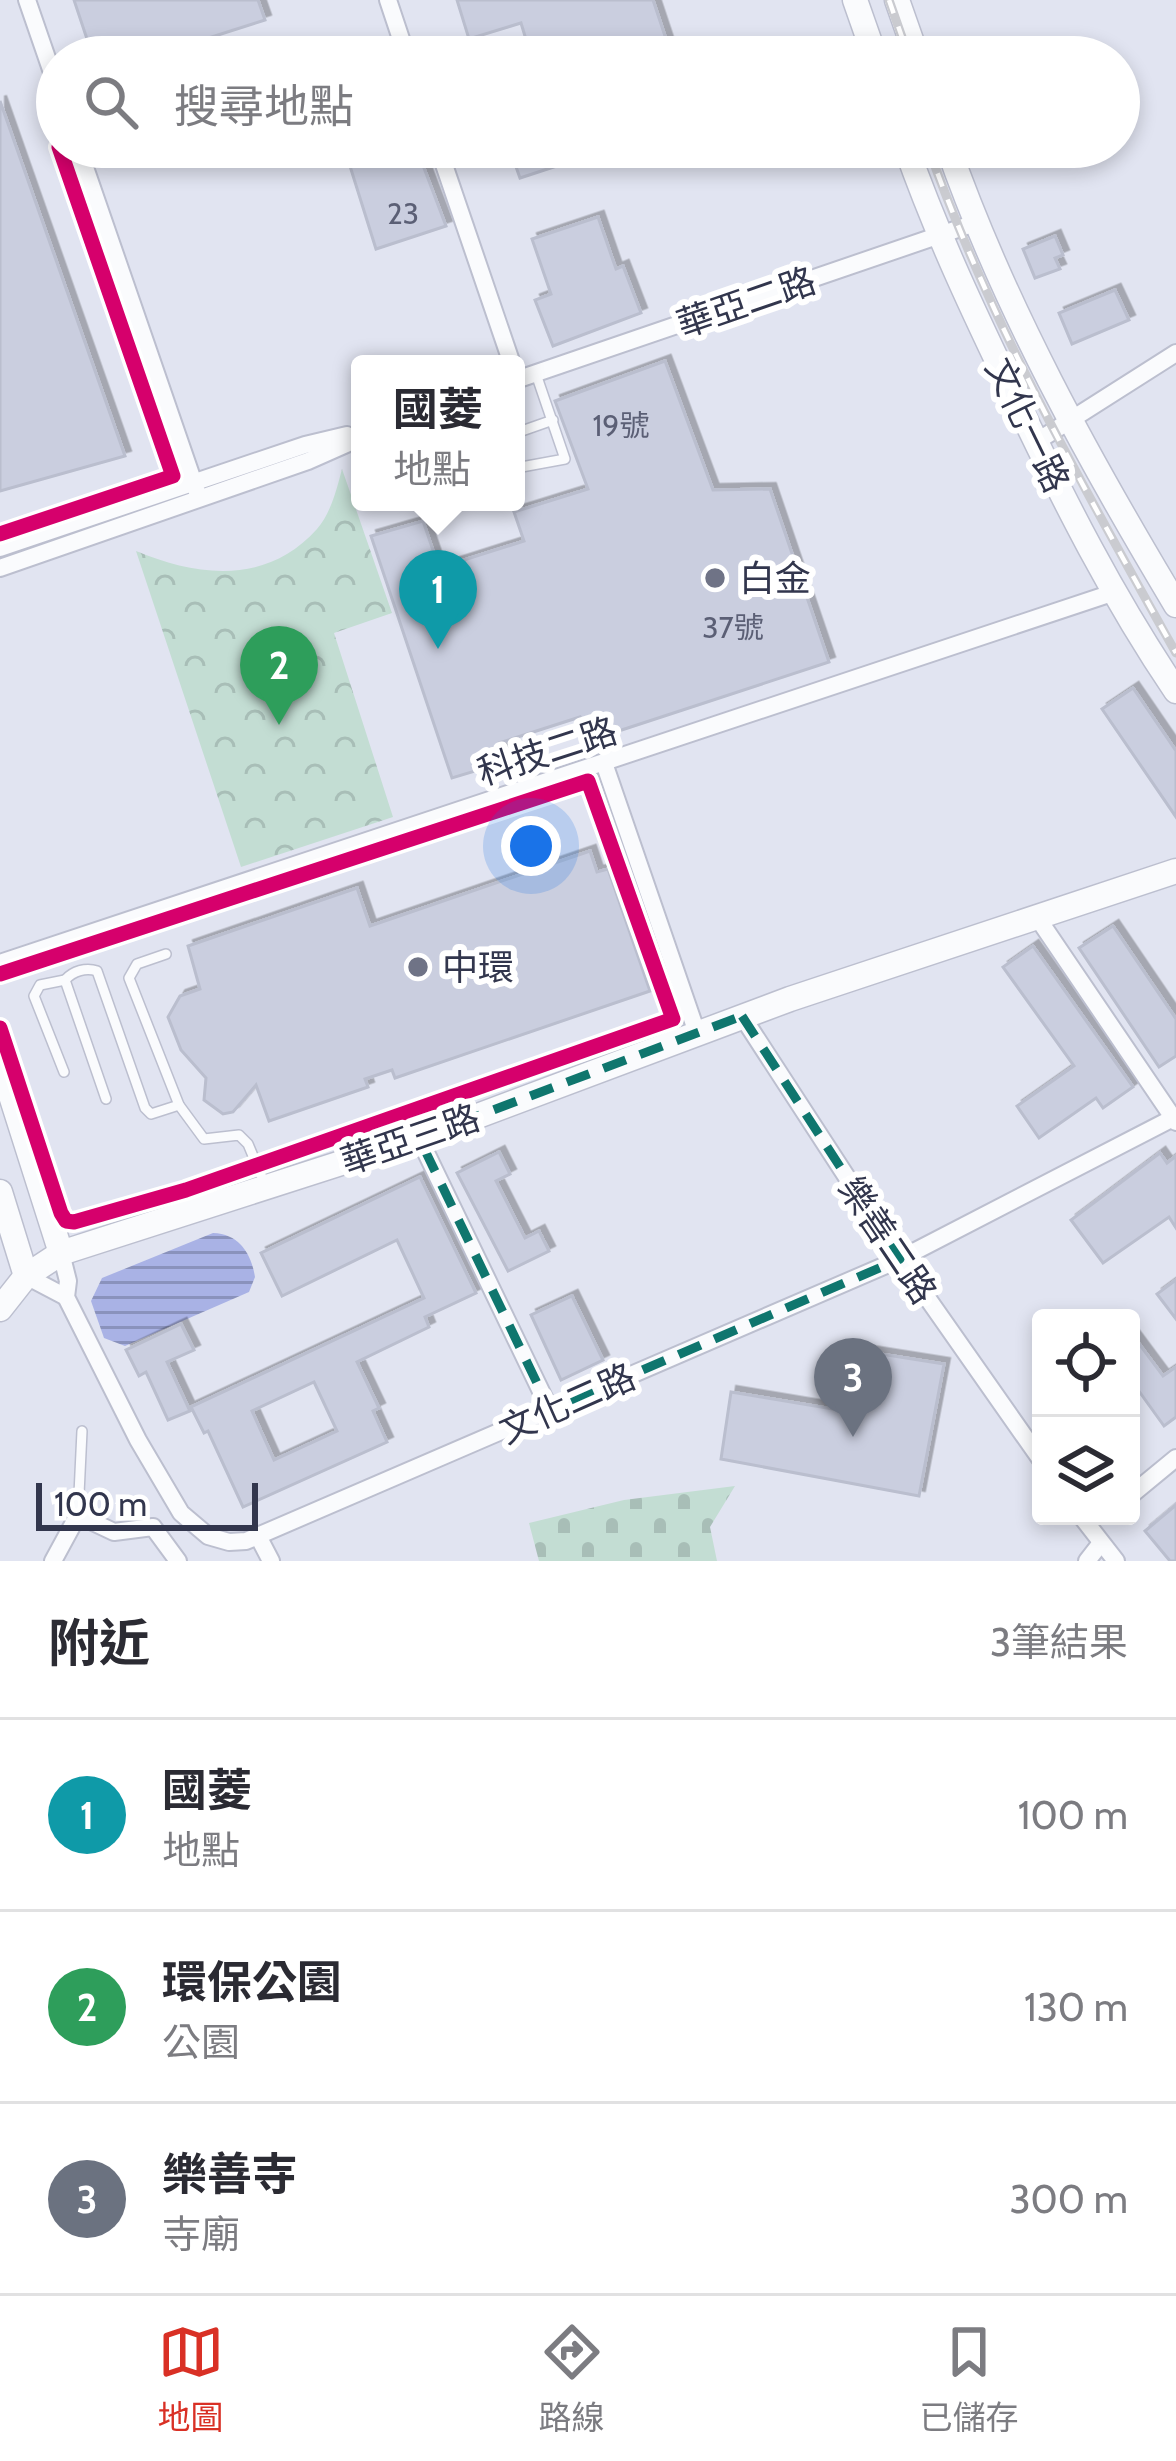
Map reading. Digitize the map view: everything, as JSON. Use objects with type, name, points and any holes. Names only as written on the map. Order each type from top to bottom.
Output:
[{"type":"street","points":[[27,0],[39,36]]},
{"type":"street","points":[[388,0],[400,36]]},
{"type":"street","points":[[855,0],[868,36]]},
{"type":"street","points":[[897,0],[910,36]]},
{"type":"street","points":[[85,168],[196,490]]},
{"type":"street","points":[[445,168],[509,355]]},
{"type":"street","name":"文化一路","points":[[913,168],[937,236],[1036,442],[1112,593],[1176,691]]},
{"type":"street","name":"文化一路","points":[[955,168],[975,223],[1072,421],[1176,605]]},
{"type":"street","name":"華亞二路","points":[[525,376],[975,223]]},
{"type":"street","points":[[1036,442],[1176,353]]},
{"type":"street","points":[[0,568],[305,445],[351,437]]},
{"type":"street","points":[[0,548],[196,490]]},
{"type":"street","name":"科技二路","points":[[0,962],[1112,593]]},
{"type":"street","points":[[604,763],[697,1033]]},
{"type":"street","name":"華亞三路","points":[[0,1309],[26,1276],[61,1253],[419,1138],[742,1016],[1176,871]]},
{"type":"street","points":[[1037,917],[1174,1120]]},
{"type":"street","name":"樂善二路","points":[[742,1016],[900,1259],[1032,1447]]},
{"type":"street","points":[[0,1061],[61,1253],[68,1281],[66,1298],[138,1440],[181,1513],[208,1536],[229,1542],[259,1538],[272,1561]]},
{"type":"street","name":"文化二路","points":[[259,1538],[900,1259],[1174,1120]]},
{"type":"street","points":[[419,1138],[550,1410]]},
{"type":"street","points":[[0,1192],[26,1276],[66,1298]]},
{"type":"street","points":[[1140,1488],[1176,1458]]},
{"type":"street","points":[[53,1561],[78,1515],[114,1532],[153,1527],[178,1561]]},
{"type":"street","points":[[1087,1561],[1091,1529]]},
{"type":"street","points":[[1091,1529],[1116,1561]]},
{"type":"lane","points":[[525,466],[565,459],[536,374]]},
{"type":"lane","points":[[525,430],[553,420]]},
{"type":"lane","points":[[166,953],[137,964],[129,978],[179,1105],[204,1139],[239,1135],[248,1144],[266,1187]]},
{"type":"lane","points":[[64,1072],[34,996],[40,985],[65,980],[71,973],[97,971],[146,1108],[152,1114],[179,1105]]},
{"type":"lane","points":[[65,980],[106,1099]]},
{"type":"lane","points":[[78,1515],[82,1431]]},
{"type":"highlighted area","points":[[742,1016],[900,1259],[550,1410],[419,1138]]},
{"type":"green space","points":[[342,469],[351,511],[357,511],[392,613],[334,633],[393,817],[241,867],[136,551],[207,570],[254,567],[297,547],[322,523]]},
{"type":"green space","points":[[735,1486],[710,1527],[717,1561],[539,1561],[529,1523],[624,1500]]},
{"type":"water","points":[[213,1233],[237,1241],[247,1253],[255,1277],[249,1292],[125,1346],[104,1338],[91,1301],[102,1278]]},
{"type":"building","points":[[74,0],[258,0],[265,20],[215,36],[86,36]]},
{"type":"building","points":[[457,0],[653,0],[665,36],[525,36],[521,23],[468,36]]},
{"type":"building","points":[[0,101],[125,456],[0,491]]},
{"type":"building","points":[[351,168],[424,168],[446,226],[376,249]]},
{"type":"building","points":[[516,168],[550,168],[520,178]]},
{"type":"building","points":[[598,217],[616,269],[623,266],[641,313],[553,346],[535,300],[551,294],[532,239]]},
{"type":"building","points":[[1055,236],[1063,255],[1055,258],[1060,269],[1035,278],[1023,249]]},
{"type":"building","points":[[1115,290],[1129,320],[1072,344],[1059,313]]},
{"type":"building","points":[[665,361],[713,490],[770,489],[829,662],[588,741],[580,717],[499,743],[505,762],[452,778],[371,536],[423,521],[439,568],[524,541],[514,512],[588,489],[555,401]]},
{"type":"building","points":[[1133,688],[1176,751],[1176,817],[1102,709]]},
{"type":"building","name":"中環","points":[[590,851],[597,872],[608,869],[650,991],[395,1078],[392,1070],[365,1079],[368,1087],[269,1121],[256,1085],[233,1112],[223,1114],[204,1100],[206,1078],[181,1050],[168,1017],[180,996],[200,989],[188,946],[357,888],[370,926]]},
{"type":"building","points":[[1113,926],[1176,1019],[1176,1056],[1159,1067],[1079,948]]},
{"type":"building","points":[[1033,946],[1133,1087],[1103,1108],[1096,1098],[1039,1138],[1017,1106],[1074,1066],[1003,967]]},
{"type":"building","points":[[499,1152],[510,1174],[496,1181],[525,1238],[539,1231],[549,1251],[508,1271],[457,1173]]},
{"type":"building","points":[[1160,1153],[1167,1163],[1176,1156],[1176,1228],[1169,1217],[1103,1263],[1071,1220]]},
{"type":"building","points":[[420,1177],[476,1293],[425,1317],[429,1327],[357,1362],[379,1408],[373,1411],[387,1442],[243,1507],[208,1431],[204,1433],[191,1407],[424,1298],[397,1240],[282,1296],[261,1253]],"holes":[[[314,1382],[337,1431],[274,1460],[252,1411]]]},
{"type":"building","points":[[1176,1280],[1176,1319],[1157,1294]]},
{"type":"building","points":[[572,1296],[603,1360],[561,1380],[531,1315]]},
{"type":"building","points":[[181,1324],[194,1350],[167,1362],[190,1411],[168,1420],[146,1372],[139,1376],[126,1350]]},
{"type":"building","points":[[1140,1345],[1163,1376],[1176,1367],[1176,1417],[1164,1426],[1140,1393]]},
{"type":"building","points":[[843,1348],[944,1364],[919,1496],[721,1459],[731,1392],[833,1409]]},
{"type":"building","points":[[1176,1505],[1176,1561],[1170,1561],[1145,1531]]},
{"type":"railway","points":[[889,0],[902,36]]},
{"type":"railway","points":[[936,168],[1010,342],[1176,653]]},
{"type":"cycle path","points":[[0,534],[173,476],[66,168]]},
{"type":"cycle path","points":[[0,974],[588,781],[673,1019],[186,1190],[74,1222],[66,1221],[61,1213],[0,1028]]},
{"type":"place","name":"白金","points":[[715,578]]},
{"type":"place","name":"國菱","points":[[438,649]]},
{"type":"place","name":"環保公園","points":[[279,725]]},
{"type":"place","name":"中環","points":[[418,967]]},
{"type":"place","name":"樂善寺","points":[[853,1437]]}]
